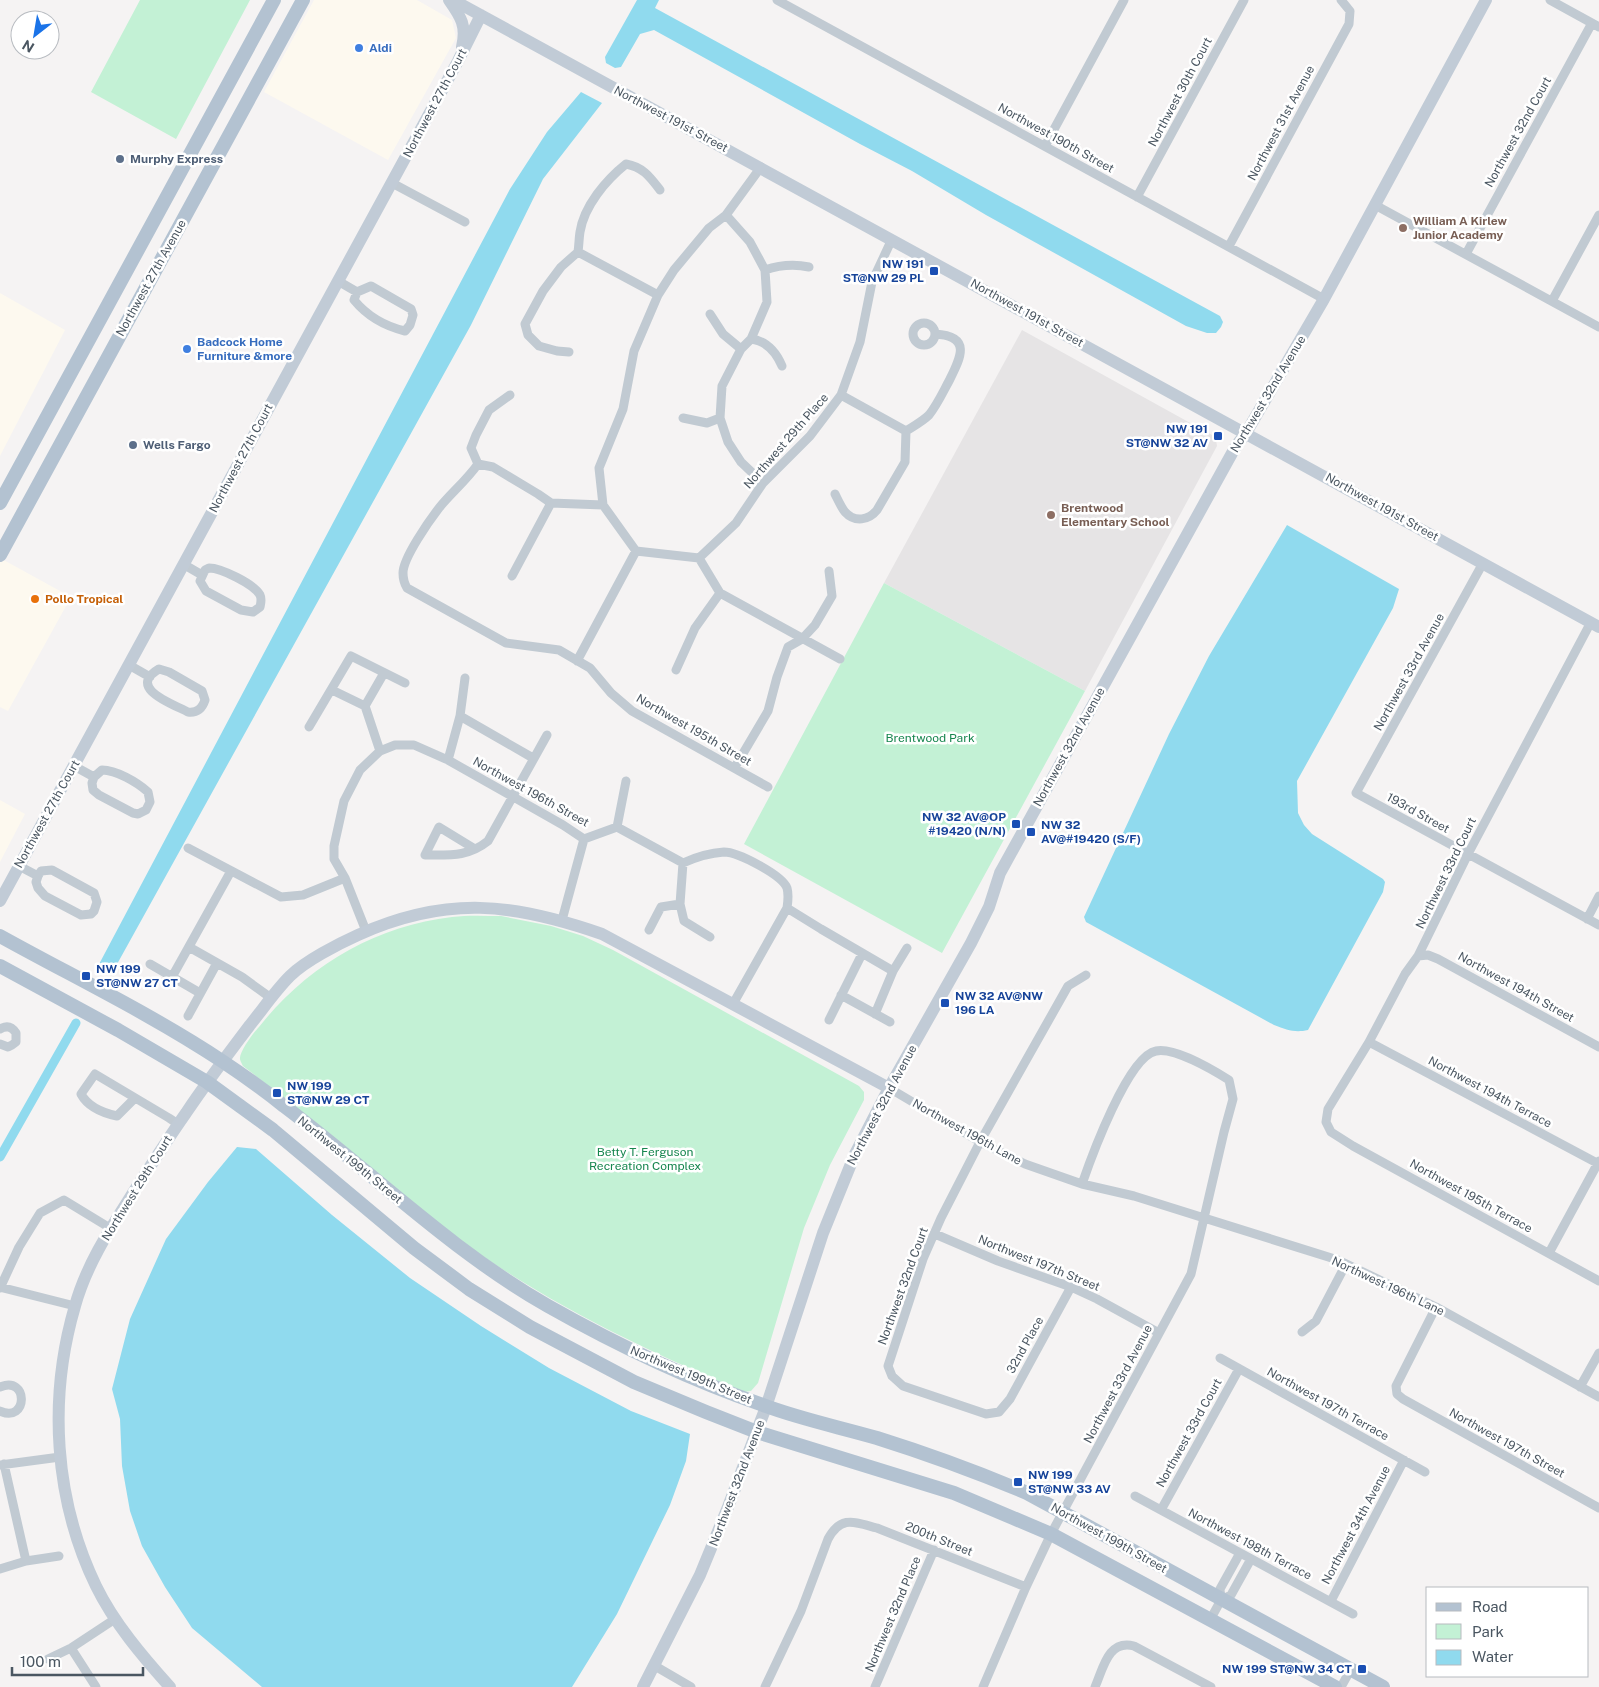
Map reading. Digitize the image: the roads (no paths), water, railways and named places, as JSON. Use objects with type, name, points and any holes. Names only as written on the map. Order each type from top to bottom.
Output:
[{"type":"main road","name":"Northwest 27th Avenue","points":[[0,502],[274,0]]},
{"type":"main road","name":"Northwest 27th Avenue","points":[[0,555],[303,0]]},
{"type":"main road","name":"Northwest 199th Street","points":[[0,936],[136,1009],[223,1061],[286,1107],[431,1227],[488,1268],[538,1300],[648,1358],[766,1406],[876,1438],[967,1468],[1027,1493],[1383,1687]]},
{"type":"main road","name":"Northwest 199th Street","points":[[0,966],[118,1030],[207,1082],[273,1130],[414,1248],[469,1289],[530,1327],[634,1382],[757,1432],[954,1493],[1051,1534],[1335,1687]]},
{"type":"street","points":[[449,0],[460,16],[464,27],[464,37],[458,61]]},
{"type":"street","name":"Northwest 191st Street","points":[[453,0],[1595,624]]},
{"type":"street","name":"Northwest 190th Street","points":[[777,0],[1324,298]]},
{"type":"street","points":[[1045,146],[1124,0]]},
{"type":"street","name":"Northwest 30th Court","points":[[1138,196],[1244,0]]},
{"type":"street","name":"Northwest 31st Avenue","points":[[1229,246],[1349,24],[1350,11],[1341,0]]},
{"type":"street","name":"Northwest 32nd Avenue","points":[[643,1687],[700,1575],[757,1432],[823,1233],[855,1154],[989,907],[1000,873],[1236,446],[1246,433],[1324,298],[1486,0]]},
{"type":"street","points":[[1550,0],[1596,25]]},
{"type":"street","name":"Northwest 27th Court","points":[[0,901],[392,183],[481,15]]},
{"type":"street","name":"Northwest 32nd Court","points":[[1466,254],[1596,25]]},
{"type":"street","points":[[569,352],[539,346],[528,335],[526,324],[543,291],[561,267],[578,252],[580,231],[588,210],[614,173],[626,164],[634,165],[646,173],[660,190]]},
{"type":"street","points":[[761,167],[726,215],[709,228],[674,270],[658,295],[634,351],[623,410],[599,468],[603,505],[636,550],[698,558],[720,594],[840,659]]},
{"type":"street","points":[[392,183],[465,222]]},
{"type":"street","points":[[1375,205],[1599,327]]},
{"type":"street","points":[[726,215],[750,242],[765,270],[767,302],[751,339],[741,348],[722,386],[720,418],[728,442],[741,462],[763,483]]},
{"type":"street","points":[[1552,301],[1599,215]]},
{"type":"street","name":"Northwest 29th Place","points":[[698,558],[736,523],[763,483],[810,436],[841,395],[860,342],[872,282],[892,239]]},
{"type":"street","points":[[578,252],[658,295]]},
{"type":"street","points":[[765,270],[794,264],[809,267]]},
{"type":"street","points":[[338,281],[357,292]]},
{"type":"street","points":[[370,286],[410,309],[413,315],[410,325],[405,331],[389,327],[364,311],[354,300],[357,292],[370,286]]},
{"type":"street","points":[[710,314],[723,334],[741,348]]},
{"type":"street","points":[[906,431],[928,415],[941,396],[960,359],[961,350],[956,340],[946,334],[935,334]]},
{"type":"street","points":[[751,339],[758,340],[770,347],[778,356],[782,366]]},
{"type":"street","points":[[510,395],[489,410],[476,435],[471,448],[478,464],[493,467],[551,503],[603,505]]},
{"type":"street","points":[[841,395],[906,431]]},
{"type":"street","points":[[683,418],[707,423],[720,418]]},
{"type":"street","points":[[834,494],[846,513],[852,517],[863,520],[873,516],[905,462],[906,431]]},
{"type":"street","name":"Northwest 195th Street","points":[[478,464],[466,480],[439,508],[416,542],[403,571],[403,582],[407,588],[506,643],[560,650],[590,668],[612,694],[632,711],[768,787]]},
{"type":"street","points":[[512,576],[551,503]]},
{"type":"street","points":[[577,661],[636,550]]},
{"type":"street","name":"Northwest 33rd Avenue","points":[[1356,793],[1483,563]]},
{"type":"street","points":[[184,564],[202,575]]},
{"type":"street","points":[[209,568],[220,570],[250,585],[261,598],[260,607],[253,612],[246,612],[223,601],[203,589],[200,581],[202,575],[209,568]]},
{"type":"street","points":[[735,768],[768,711],[777,677],[788,647],[802,639],[815,625],[832,596],[829,571]]},
{"type":"street","points":[[676,670],[695,628],[720,594]]},
{"type":"street","name":"Northwest 33rd Court","points":[[1331,1132],[1326,1122],[1328,1109],[1369,1042],[1405,974],[1418,956],[1468,854],[1595,624]]},
{"type":"street","points":[[309,727],[351,656],[405,683]]},
{"type":"street","points":[[129,665],[150,677]]},
{"type":"street","points":[[159,668],[197,686],[204,695],[203,705],[193,712],[179,708],[150,691],[147,684],[150,677],[159,668]]},
{"type":"street","points":[[365,706],[384,673]]},
{"type":"street","points":[[448,760],[460,716],[465,678]]},
{"type":"street","points":[[332,690],[365,706],[380,751],[360,770],[344,801],[334,846],[334,858],[345,878],[366,931]]},
{"type":"street","points":[[460,716],[534,758]]},
{"type":"street","points":[[475,849],[439,826],[425,855],[461,855],[475,849],[488,840],[547,735]]},
{"type":"street","name":"Northwest 196th Street","points":[[380,751],[395,745],[414,745],[448,760],[563,825],[584,839],[617,828]]},
{"type":"street","points":[[74,766],[94,777]]},
{"type":"street","points":[[108,770],[143,788],[150,797],[149,806],[143,813],[133,813],[99,795],[92,786],[94,777],[99,771],[108,770]]},
{"type":"street","points":[[626,781],[617,828],[683,863]]},
{"type":"street","name":"193rd Street","points":[[1356,793],[1599,925]]},
{"type":"street","points":[[562,920],[584,839]]},
{"type":"street","points":[[188,848],[280,897],[303,895],[345,878]]},
{"type":"street","points":[[683,863],[700,856],[726,852],[740,856],[779,878],[786,886],[789,896],[787,908],[733,1004]]},
{"type":"street","points":[[683,863],[680,904],[684,921],[710,937]]},
{"type":"street","points":[[19,866],[38,876]]},
{"type":"street","points":[[52,870],[94,892],[98,902],[97,906],[91,914],[81,916],[40,892],[36,882],[38,876],[41,871],[52,870]]},
{"type":"street","points":[[172,977],[231,871]]},
{"type":"street","points":[[1587,919],[1599,896]]},
{"type":"street","points":[[649,930],[661,907],[680,904]]},
{"type":"street","name":"Northwest 196th Lane","points":[[366,931],[397,919],[448,908],[511,909],[562,920],[602,934],[890,1088],[980,1142],[1024,1164],[1082,1184],[1134,1196],[1346,1264],[1436,1307],[1599,1398]]},
{"type":"street","points":[[787,908],[893,971]]},
{"type":"street","name":"Northwest 29th Court","points":[[170,1687],[115,1619],[96,1587],[80,1549],[68,1509],[60,1457],[58,1424],[62,1363],[75,1306],[89,1270],[110,1228],[207,1082],[271,998],[292,974],[334,946],[366,931]]},
{"type":"street","points":[[189,946],[242,977],[271,998]]},
{"type":"street","points":[[875,1014],[893,971],[907,948]]},
{"type":"street","points":[[829,1020],[862,954]]},
{"type":"street","name":"Northwest 194th Street","points":[[1418,956],[1428,955],[1438,959],[1599,1047]]},
{"type":"street","points":[[188,1016],[217,963]]},
{"type":"street","points":[[150,964],[200,993]]},
{"type":"street","name":"Northwest 32nd Court","points":[[998,1412],[986,1414],[903,1386],[892,1376],[888,1366],[923,1259],[941,1218],[980,1142],[1068,986],[1086,975]]},
{"type":"street","points":[[842,995],[890,1022]]},
{"type":"street","points":[[0,1028],[5,1026],[14,1029],[17,1037],[12,1045],[8,1047],[0,1044]]},
{"type":"street","name":"Northwest 194th Terrace","points":[[1369,1042],[1598,1163]]},
{"type":"street","name":"Northwest 33rd Avenue","points":[[983,1687],[1026,1587],[1062,1512],[1191,1274],[1233,1099],[1229,1080],[1186,1057],[1164,1050],[1147,1054],[1139,1061],[1106,1120],[1082,1184]]},
{"type":"street","points":[[135,1098],[117,1116],[105,1114],[85,1102],[81,1094],[95,1074],[135,1098],[178,1124]]},
{"type":"street","name":"Northwest 195th Terrace","points":[[1331,1132],[1599,1281]]},
{"type":"street","points":[[1548,1253],[1598,1163]]},
{"type":"street","points":[[75,1306],[0,1288],[19,1247],[40,1213],[64,1200],[110,1228]]},
{"type":"street","name":"Northwest 197th Street","points":[[935,1234],[998,1261],[1071,1287],[1159,1333]]},
{"type":"street","points":[[1302,1332],[1316,1321],[1346,1264]]},
{"type":"street","name":"32nd Place","points":[[998,1412],[1010,1398],[1071,1287]]},
{"type":"street","name":"Northwest 197th Street","points":[[1436,1307],[1396,1386],[1397,1394],[1599,1508]]},
{"type":"street","points":[[1580,1387],[1599,1353]]},
{"type":"street","name":"Northwest 197th Terrace","points":[[1220,1358],[1425,1472]]},
{"type":"street","name":"Northwest 33rd Court","points":[[1161,1510],[1239,1369]]},
{"type":"street","points":[[0,1387],[8,1384],[14,1386],[18,1389],[22,1401],[16,1411],[10,1413],[0,1411]]},
{"type":"street","points":[[26,1561],[2,1465],[60,1457]]},
{"type":"street","name":"Northwest 34th Avenue","points":[[1331,1601],[1404,1460]]},
{"type":"street","name":"Northwest 198th Terrace","points":[[1135,1496],[1353,1614]]},
{"type":"street","name":"200th Street","points":[[765,1687],[801,1611],[828,1539],[840,1523],[854,1522],[877,1528],[1026,1587]]},
{"type":"street","name":"Northwest 32nd Place","points":[[875,1687],[934,1550]]},
{"type":"street","points":[[1210,1620],[1221,1600],[1220,1589],[1240,1553]]},
{"type":"street","points":[[0,1569],[26,1561],[58,1556]]},
{"type":"street","points":[[1221,1600],[1231,1595],[1251,1559]]},
{"type":"street","points":[[48,1659],[71,1648],[115,1619]]},
{"type":"street","points":[[1095,1687],[1114,1648],[1126,1644],[1134,1646],[1211,1687]]},
{"type":"street","points":[[71,1648],[93,1684],[83,1687]]},
{"type":"street","points":[[655,1666],[691,1687]]},
{"type":"street","points":[[1341,1687],[1351,1670]]},
{"type":"water","points":[[637,0],[659,0],[655,8],[1220,316],[1223,322],[1221,327],[1216,333],[1207,333],[1186,326],[986,215],[912,171],[654,30],[640,34],[621,67],[615,68],[606,63],[605,57]]},
{"type":"water","points":[[581,92],[602,103],[543,179],[471,325],[111,975],[97,968],[510,189],[547,132]]},
{"type":"water","points":[[1287,525],[1399,589],[1393,608],[1297,781],[1298,813],[1304,825],[1312,834],[1385,882],[1383,892],[1308,1030],[1299,1031],[1287,1030],[1274,1025],[1086,922],[1084,917],[1169,734],[1209,656]]},
{"type":"water","points":[[237,1147],[256,1149],[332,1215],[410,1278],[481,1326],[549,1368],[631,1411],[690,1434],[686,1461],[670,1505],[617,1614],[572,1687],[262,1687],[192,1628],[165,1587],[142,1546],[130,1511],[122,1466],[120,1419],[112,1389],[130,1319],[166,1239],[208,1182]]},
{"type":"waterway","points":[[0,1157],[76,1023]]},
{"type":"place","name":"Aldi","points":[[359,48]]},
{"type":"place","name":"Murphy Express","points":[[120,159]]},
{"type":"place","name":"William A Kirlew Junior Academy","points":[[1403,228]]},
{"type":"place","name":"NW 191 ST@NW 29 PL","points":[[934,271]]},
{"type":"place","name":"Badcock Home Furniture &more","points":[[187,349]]},
{"type":"place","name":"NW 191 ST@NW 32 AV","points":[[1218,436]]},
{"type":"place","name":"Wells Fargo","points":[[133,445]]},
{"type":"place","name":"Brentwood Elementary School","points":[[1051,515]]},
{"type":"place","name":"Pollo Tropical","points":[[35,599]]},
{"type":"place","name":"NW 32 AV@OP #19420 (N/N)","points":[[1016,824]]},
{"type":"place","name":"NW 32 AV@#19420 (S/F)","points":[[1031,832]]},
{"type":"place","name":"NW 199 ST@NW 27 CT","points":[[86,976]]},
{"type":"place","name":"NW 32 AV@NW 196 LA","points":[[945,1003]]},
{"type":"place","name":"NW 199 ST@NW 29 CT","points":[[277,1093]]},
{"type":"place","name":"NW 199 ST@NW 33 AV","points":[[1018,1482]]},
{"type":"place","name":"NW 199 ST@NW 34 CT","points":[[1362,1669]]},
{"type":"park label","name":"Brentwood Park","points":[[930,738]]},
{"type":"park label","name":"Betty T. Ferguson Recreation Complex","points":[[645,1159]]}]
